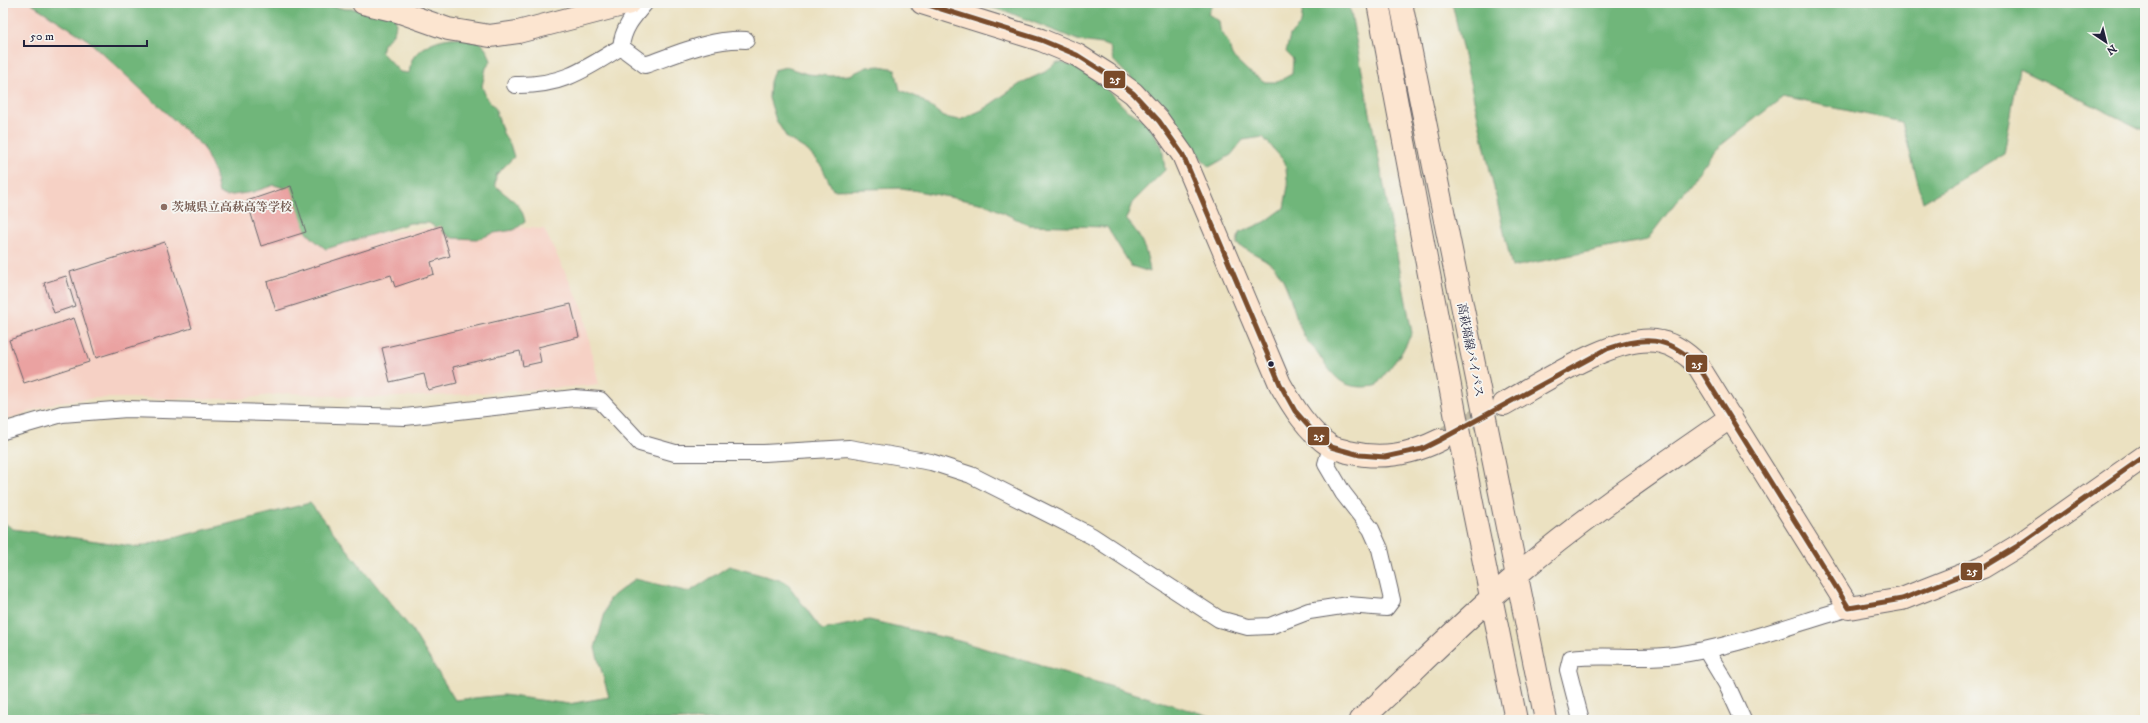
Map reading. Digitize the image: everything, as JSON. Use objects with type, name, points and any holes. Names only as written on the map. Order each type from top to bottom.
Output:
[{"type":"street","points":[[363,3],[397,11],[448,29],[490,36],[518,32],[630,3]]},
{"type":"street","points":[[621,47],[622,35],[627,25],[645,3]]},
{"type":"street","points":[[922,3],[1041,40],[1077,56],[1107,74],[1133,93],[1159,121],[1183,155],[1280,384],[1295,411],[1310,428],[1331,447],[1360,455],[1385,457],[1422,449],[1440,440]]},
{"type":"street","name":"高萩塙線バイパス","points":[[1403,11],[1546,720]]},
{"type":"street","points":[[1380,12],[1491,599],[1516,720]]},
{"type":"street","points":[[621,47],[645,65],[717,42],[746,40]]},
{"type":"street","points":[[515,85],[557,82],[590,66],[621,47]]},
{"type":"street","points":[[1504,404],[1606,349],[1629,341],[1646,340],[1661,342],[1684,352],[1693,360],[1731,417],[1849,608]]},
{"type":"street","points":[[3,431],[62,414],[127,409],[405,417],[574,398],[600,400],[640,443],[675,453],[764,453],[848,448],[931,462],[971,475],[1092,536],[1219,619],[1248,627],[1270,626],[1309,611],[1348,605],[1386,608],[1392,600],[1380,549],[1371,529],[1343,493],[1326,464],[1331,447]]},
{"type":"street","points":[[1361,720],[1516,576],[1585,520],[1731,417]]},
{"type":"street","points":[[1581,720],[1568,670],[1571,658],[1594,656],[1635,658],[1674,655],[1706,650],[1849,608],[1902,599],[1983,567],[2016,547],[2145,456]]},
{"type":"street","points":[[1706,650],[1726,683],[1744,720]]},
{"type":"shaded area","name":"茨城県立高萩高等学校","points":[[3,3],[53,3],[159,79],[221,176],[301,190],[366,235],[464,224],[544,229],[582,307],[599,385],[451,395],[370,398],[289,393],[239,399],[98,398],[58,402],[3,421]]},
{"type":"green space","points":[[30,3],[318,3],[346,9],[368,9],[395,16],[396,25],[394,32],[383,44],[381,52],[400,72],[409,73],[413,58],[418,51],[425,46],[442,39],[452,38],[478,41],[485,47],[491,61],[486,68],[482,86],[486,97],[495,108],[503,133],[510,144],[514,157],[496,175],[495,185],[521,209],[525,222],[514,230],[494,233],[478,239],[452,238],[429,223],[410,223],[326,249],[304,229],[284,188],[274,185],[253,192],[226,196],[219,193],[214,171],[203,147],[88,40]]},
{"type":"green space","points":[[972,3],[1213,3],[1208,14],[1219,21],[1220,29],[1229,44],[1232,56],[1248,71],[1265,82],[1277,82],[1292,74],[1293,59],[1286,52],[1290,35],[1301,24],[1303,7],[1300,3],[1349,3],[1412,333],[1402,352],[1376,386],[1357,387],[1350,385],[1343,382],[1332,373],[1304,336],[1286,287],[1279,273],[1265,260],[1237,244],[1239,233],[1265,222],[1284,208],[1288,186],[1285,162],[1263,137],[1243,140],[1231,155],[1209,167],[1113,60],[1110,47],[1102,44],[1080,41],[1008,12]]},
{"type":"green space","points":[[1452,3],[2145,3],[2145,131],[2019,69],[2004,154],[1923,202],[1902,122],[1783,97],[1716,149],[1647,240],[1512,267]]},
{"type":"green space","points":[[1056,63],[1063,63],[1088,71],[1128,111],[1146,121],[1162,146],[1165,170],[1132,203],[1126,219],[1136,231],[1142,243],[1150,272],[1131,266],[1107,227],[1029,225],[985,204],[902,188],[833,190],[822,167],[808,151],[787,138],[776,120],[769,98],[770,82],[774,70],[786,67],[807,74],[831,76],[850,75],[867,67],[880,66],[895,69],[900,90],[919,98],[944,117],[960,120],[982,110],[1023,82],[1045,72]]},
{"type":"green space","points":[[310,503],[412,630],[455,700],[503,695],[569,704],[609,697],[595,648],[609,599],[635,579],[689,592],[729,566],[786,582],[822,630],[869,620],[959,641],[1223,720],[3,720],[3,522],[13,529],[138,547]]},
{"type":"building","points":[[291,186],[306,232],[261,246],[247,201]]},
{"type":"building","points":[[441,226],[450,256],[431,262],[434,274],[395,287],[391,275],[276,311],[267,282]]},
{"type":"building","points":[[165,242],[192,328],[96,358],[70,272]]},
{"type":"building","points":[[66,276],[75,306],[54,313],[44,283]]},
{"type":"building","points":[[571,304],[579,337],[538,347],[541,362],[523,366],[520,351],[453,367],[457,383],[428,390],[424,374],[390,382],[382,348]]},
{"type":"building","points":[[74,318],[89,362],[24,383],[9,340]]},
{"type":"tunnel","points":[[1442,439],[1501,406]]},
{"type":"transit line","name":"25","points":[[922,3],[1041,40],[1077,55],[1133,93],[1159,121],[1183,155],[1280,384],[1295,411],[1310,428],[1331,447],[1360,455],[1385,457],[1422,449],[1607,349],[1632,342],[1655,341],[1665,344],[1675,348],[1697,364],[1849,608],[1902,599],[1983,567],[2016,547],[2145,456]]},
{"type":"place","name":"茨城県立高萩高等学校","points":[[164,207]]}]
